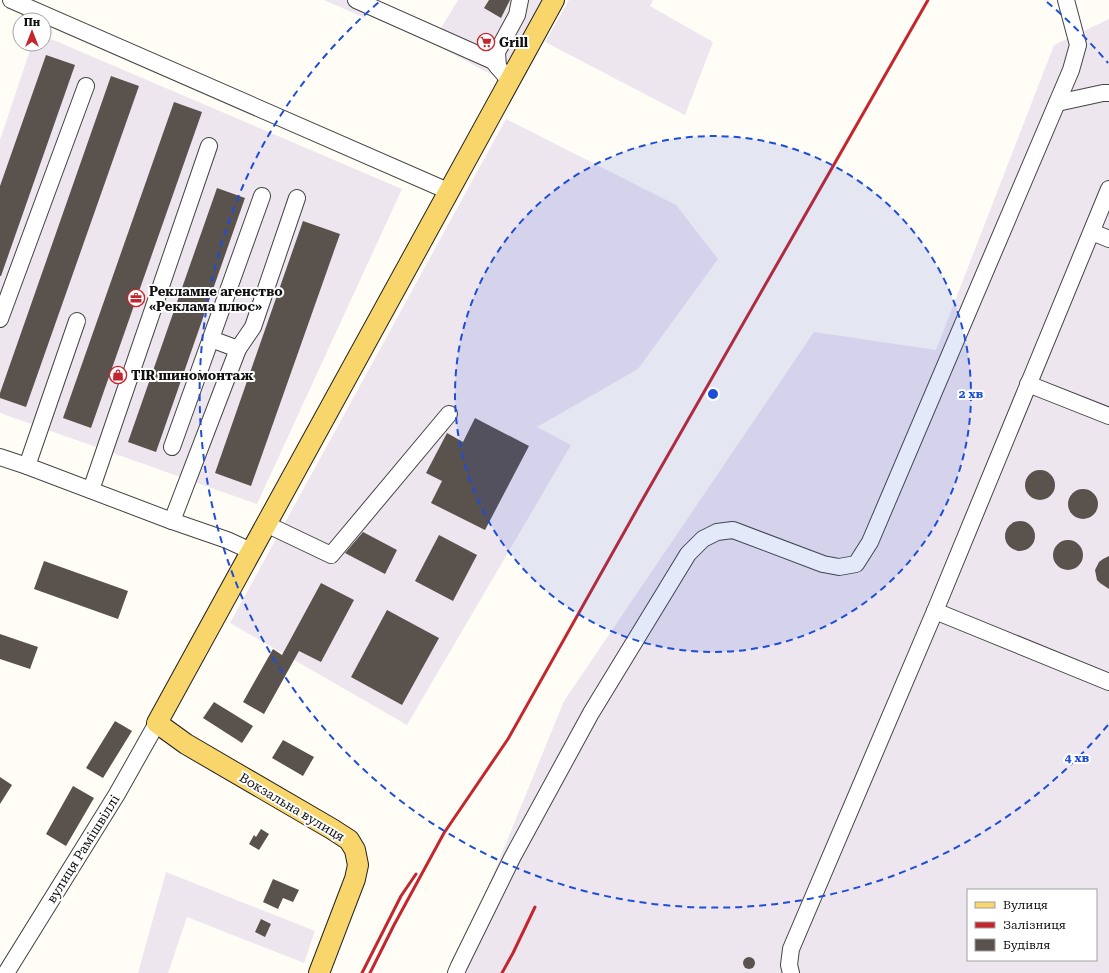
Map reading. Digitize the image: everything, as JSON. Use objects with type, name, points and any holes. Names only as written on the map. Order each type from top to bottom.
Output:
[{"type":"main road","points":[[157,723],[448,190],[504,74],[554,0]]},
{"type":"main road","name":"Вокзальна вулиця","points":[[157,723],[186,744],[349,840],[355,850],[358,864],[355,878],[319,973]]},
{"type":"street","points":[[10,0],[448,190]]},
{"type":"street","points":[[356,0],[493,61],[504,74]]},
{"type":"street","points":[[504,74],[498,52],[517,14],[520,0]]},
{"type":"street","points":[[456,973],[512,858],[591,713],[688,554],[703,539],[717,532],[733,530],[823,564],[839,567],[856,564],[870,542],[1071,70],[1078,45],[1066,0]]},
{"type":"street","points":[[0,319],[86,86]]},
{"type":"street","points":[[1057,103],[1109,93]]},
{"type":"street","points":[[91,490],[209,146]]},
{"type":"street","points":[[791,973],[789,965],[791,948],[935,611],[1109,189]]},
{"type":"street","points":[[172,447],[262,196]]},
{"type":"street","points":[[172,521],[238,349],[253,327],[297,198]]},
{"type":"street","points":[[1092,232],[1109,239]]},
{"type":"street","points":[[27,466],[77,321]]},
{"type":"street","points":[[211,339],[238,349]]},
{"type":"street","points":[[1028,384],[1109,416]]},
{"type":"street","points":[[266,524],[331,555],[449,414]]},
{"type":"street","points":[[0,457],[227,540],[251,551]]},
{"type":"street","points":[[935,611],[1109,682]]},
{"type":"street","name":"вулиця Рамішвіллі","points":[[6,973],[117,794],[157,723]]},
{"type":"shaded area","points":[[324,0],[376,0],[365,18]]},
{"type":"shaded area","points":[[458,0],[542,0],[500,79],[432,43]]},
{"type":"shaded area","points":[[569,0],[653,0],[650,6],[713,42],[685,115],[545,42]]},
{"type":"shaded area","points":[[1109,19],[1109,973],[453,973],[564,701],[814,332],[936,350],[1054,45]]},
{"type":"shaded area","points":[[52,39],[402,189],[257,504],[0,413],[0,140],[29,52],[52,52]]},
{"type":"shaded area","points":[[506,119],[676,205],[718,259],[638,369],[537,427],[571,445],[407,725],[230,623]]},
{"type":"shaded area","points":[[166,872],[315,931],[304,963],[187,917],[168,973],[138,973]]},
{"type":"building","points":[[489,0],[510,0],[501,18],[484,8]]},
{"type":"building","name":"Grill","points":[[483,35],[493,40],[488,48],[478,44]]},
{"type":"building","points":[[46,55],[75,65],[0,276],[0,186]]},
{"type":"building","points":[[111,76],[139,86],[26,407],[0,398],[0,393]]},
{"type":"building","points":[[174,102],[202,112],[91,428],[63,418]]},
{"type":"building","points":[[217,188],[245,198],[156,452],[128,442]]},
{"type":"building","points":[[303,221],[340,234],[251,486],[215,473]]},
{"type":"building","points":[[475,418],[529,446],[485,530],[431,503],[442,481],[426,473],[447,433],[463,442]]},
{"type":"building","points":[[1040,470],[1051,474],[1055,485],[1051,496],[1040,500],[1029,496],[1025,485],[1029,474]]},
{"type":"building","points":[[1083,489],[1094,493],[1098,504],[1094,515],[1083,519],[1072,515],[1068,504],[1072,493]]},
{"type":"building","points":[[1020,521],[1031,525],[1035,536],[1031,547],[1020,551],[1009,547],[1005,536],[1009,525]]},
{"type":"building","points":[[363,532],[397,550],[385,574],[345,553]]},
{"type":"building","points":[[439,535],[477,555],[453,601],[415,581]]},
{"type":"building","points":[[1068,540],[1079,544],[1083,555],[1079,566],[1068,570],[1057,566],[1053,555],[1057,544]]},
{"type":"building","points":[[1109,556],[1109,589],[1097,580],[1095,570],[1099,562]]},
{"type":"building","points":[[44,561],[128,591],[118,619],[34,589]]},
{"type":"building","points":[[321,583],[354,600],[321,662],[299,651],[264,714],[243,702],[273,649],[282,655]]},
{"type":"building","points":[[387,610],[439,638],[402,705],[351,677]]},
{"type":"building","points":[[0,634],[38,647],[30,669],[0,659]]},
{"type":"building","points":[[214,702],[253,726],[242,743],[203,718]]},
{"type":"building","points":[[115,721],[132,731],[103,778],[86,768]]},
{"type":"building","points":[[283,740],[314,757],[303,776],[272,758]]},
{"type":"building","points":[[0,777],[12,785],[0,804]]},
{"type":"building","points":[[73,786],[94,798],[66,846],[46,834]]},
{"type":"building","points":[[261,829],[269,834],[259,850],[249,844],[254,835],[256,837]]},
{"type":"building","points":[[273,879],[299,890],[293,902],[283,898],[278,909],[263,902]]},
{"type":"building","points":[[261,919],[271,924],[265,937],[255,932]]},
{"type":"building","points":[[751,957],[754,958],[754,968],[747,969],[744,968],[743,961],[744,958]]},
{"type":"railway","points":[[370,973],[394,925],[444,833],[508,739],[640,504],[928,0]]},
{"type":"railway","points":[[362,973],[401,896],[416,874]]},
{"type":"railway","points":[[502,973],[535,907]]},
{"type":"place","name":"Grill","points":[[486,42]]},
{"type":"place","name":"Рекламне агенство «Реклама плюс»","points":[[136,298]]},
{"type":"place","name":"TIR шиномонтаж","points":[[118,375]]}]
